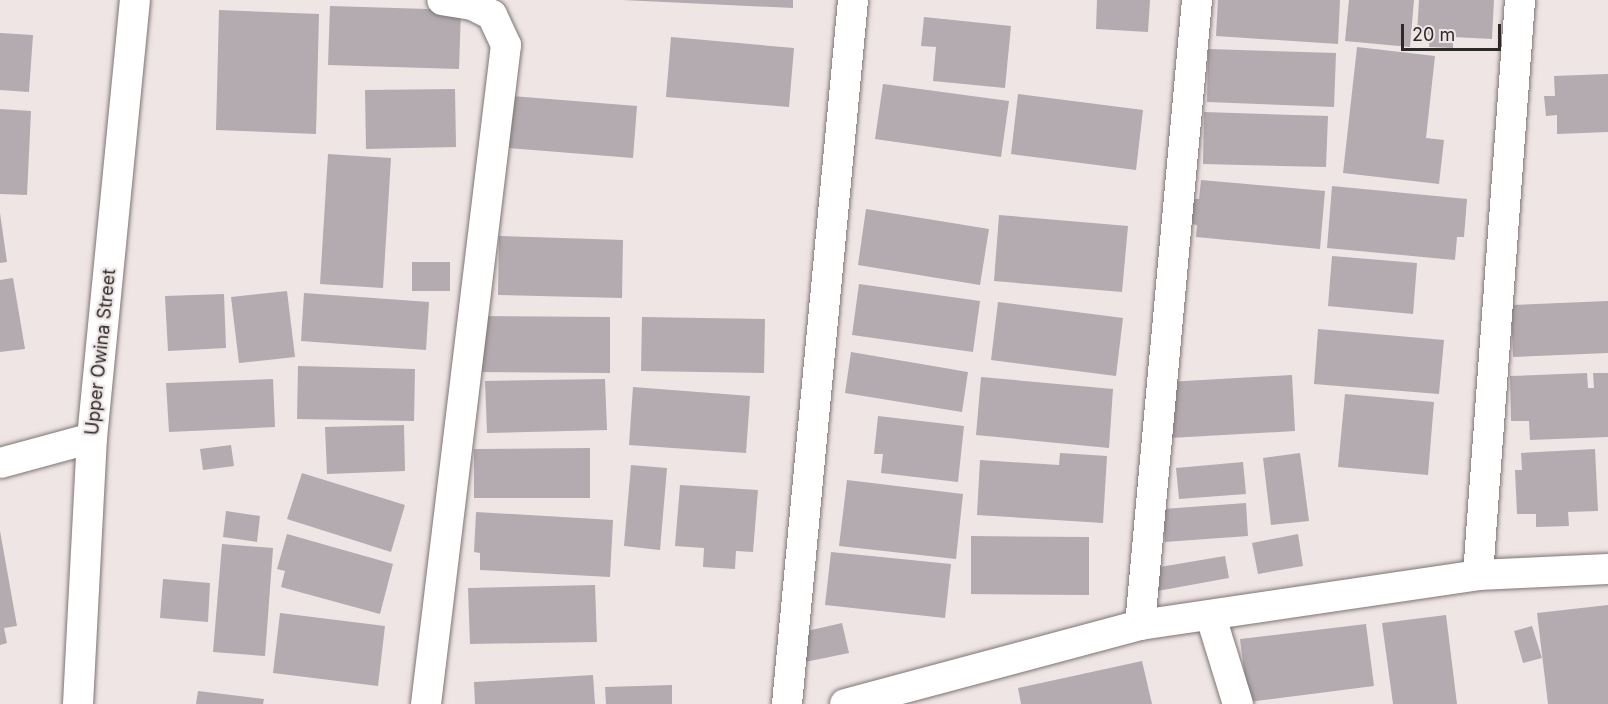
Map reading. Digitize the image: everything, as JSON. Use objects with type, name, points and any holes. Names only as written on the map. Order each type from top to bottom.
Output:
[{"type":"street","name":"Upper Owina Street","points":[[78,704],[92,438],[135,0]]},
{"type":"street","points":[[426,704],[506,45],[492,15],[472,5],[442,0]]},
{"type":"street","points":[[787,704],[853,0]]},
{"type":"street","points":[[1140,625],[1197,0]]},
{"type":"street","points":[[1478,575],[1520,0]]},
{"type":"street","points":[[0,463],[92,438]]},
{"type":"street","points":[[845,704],[1140,625],[1211,617],[1478,575],[1608,569]]},
{"type":"street","points":[[1211,617],[1238,704]]},
{"type":"building","points":[[622,0],[793,0],[793,8]]},
{"type":"building","points":[[1097,0],[1150,0],[1148,32],[1096,29]]},
{"type":"building","points":[[1218,0],[1340,0],[1338,44],[1216,36]]},
{"type":"building","points":[[1349,0],[1414,0],[1410,47],[1345,41]]},
{"type":"building","points":[[1419,0],[1494,0],[1492,39],[1453,37],[1453,48],[1429,47],[1430,35],[1417,34]]},
{"type":"building","points":[[330,6],[461,10],[459,69],[328,65]]},
{"type":"building","points":[[219,10],[319,14],[316,134],[216,130]]},
{"type":"building","points":[[924,17],[1011,26],[1005,88],[933,81],[936,47],[921,46]]},
{"type":"building","points":[[0,33],[33,35],[29,92],[0,90]]},
{"type":"building","points":[[671,37],[794,48],[789,107],[666,97]]},
{"type":"building","points":[[1357,47],[1435,56],[1426,138],[1444,140],[1439,184],[1343,173]]},
{"type":"building","points":[[1208,49],[1336,53],[1334,107],[1207,102]]},
{"type":"building","points":[[1608,74],[1608,132],[1557,134],[1557,115],[1546,116],[1544,96],[1555,96],[1554,76]]},
{"type":"building","points":[[883,84],[1009,101],[1001,157],[875,139]]},
{"type":"building","points":[[455,89],[456,147],[366,149],[365,90]]},
{"type":"building","points":[[1018,94],[1143,110],[1136,170],[1011,154]]},
{"type":"building","points":[[512,96],[637,106],[633,158],[508,148]]},
{"type":"building","points":[[0,109],[31,111],[27,195],[0,194]]},
{"type":"building","points":[[1204,112],[1328,116],[1326,167],[1203,164]]},
{"type":"building","points":[[328,154],[391,158],[383,288],[320,284]]},
{"type":"building","points":[[1201,180],[1325,191],[1320,249],[1196,237],[1197,225],[1191,224],[1193,199],[1199,199]]},
{"type":"building","points":[[1332,186],[1467,199],[1464,237],[1457,237],[1455,260],[1327,248]]},
{"type":"building","points":[[866,209],[989,229],[980,285],[858,265]]},
{"type":"building","points":[[0,213],[7,262],[0,263]]},
{"type":"building","points":[[999,215],[1128,226],[1122,292],[994,281]]},
{"type":"building","points":[[499,236],[623,240],[622,298],[498,295]]},
{"type":"building","points":[[1332,256],[1417,263],[1413,314],[1328,306]]},
{"type":"building","points":[[412,262],[450,262],[450,291],[412,291]]},
{"type":"building","points":[[13,278],[25,349],[0,352],[0,280]]},
{"type":"building","points":[[859,284],[980,301],[973,352],[852,335]]},
{"type":"building","points":[[287,291],[295,357],[239,363],[231,297]]},
{"type":"building","points":[[304,293],[429,302],[426,350],[301,341]]},
{"type":"building","points":[[224,294],[226,348],[168,351],[165,296]]},
{"type":"building","points":[[1608,301],[1608,353],[1513,357],[1511,305]]},
{"type":"building","points":[[998,302],[1123,318],[1116,376],[991,360]]},
{"type":"building","points":[[477,316],[610,317],[610,373],[477,372]]},
{"type":"building","points":[[642,317],[765,319],[764,373],[641,371]]},
{"type":"building","points":[[1318,329],[1444,340],[1439,394],[1314,384]]},
{"type":"building","points":[[851,352],[968,372],[962,412],[845,393]]},
{"type":"building","points":[[298,366],[415,369],[414,421],[297,419]]},
{"type":"building","points":[[1587,373],[1588,388],[1594,388],[1593,373],[1608,373],[1608,437],[1530,440],[1529,421],[1511,421],[1510,376]]},
{"type":"building","points":[[1292,375],[1295,431],[1170,438],[1167,382]]},
{"type":"building","points":[[981,377],[1113,389],[1109,448],[976,435]]},
{"type":"building","points":[[273,379],[275,427],[169,432],[166,383]]},
{"type":"building","points":[[605,379],[607,430],[487,433],[485,381]]},
{"type":"building","points":[[633,387],[750,396],[746,453],[629,445]]},
{"type":"building","points":[[1345,394],[1434,402],[1428,475],[1338,467]]},
{"type":"building","points":[[878,416],[964,426],[958,482],[881,473],[883,454],[874,454]]},
{"type":"building","points":[[404,425],[405,471],[327,474],[325,427]]},
{"type":"building","points":[[231,445],[234,466],[203,470],[200,449]]},
{"type":"building","points":[[590,448],[590,498],[474,498],[474,449]]},
{"type":"building","points":[[1595,449],[1598,511],[1568,512],[1569,526],[1536,527],[1536,514],[1517,514],[1515,470],[1522,470],[1521,453]]},
{"type":"building","points":[[1060,453],[1107,456],[1103,523],[977,515],[980,460],[1059,465]]},
{"type":"building","points":[[1300,453],[1309,521],[1271,525],[1263,458]]},
{"type":"building","points":[[1243,462],[1246,494],[1179,499],[1176,468]]},
{"type":"building","points":[[631,465],[667,468],[660,550],[624,546]]},
{"type":"building","points":[[302,473],[405,505],[391,552],[287,519]]},
{"type":"building","points":[[847,480],[963,494],[956,559],[839,546]]},
{"type":"building","points":[[680,485],[758,490],[753,552],[736,551],[735,569],[703,567],[704,548],[675,546]]},
{"type":"building","points":[[1246,503],[1248,536],[1165,542],[1163,509]]},
{"type":"building","points":[[226,511],[260,516],[257,542],[223,537]]},
{"type":"building","points":[[476,512],[613,520],[610,577],[480,570],[480,553],[474,552]]},
{"type":"building","points":[[0,531],[17,626],[4,628],[7,643],[0,645]]},
{"type":"building","points":[[287,534],[393,564],[380,614],[281,587],[285,571],[277,569]]},
{"type":"building","points":[[1298,534],[1303,566],[1258,574],[1252,543]]},
{"type":"building","points":[[971,536],[1089,537],[1089,595],[971,594]]},
{"type":"building","points":[[222,544],[273,548],[265,656],[213,652]]},
{"type":"building","points":[[831,552],[951,564],[945,618],[825,605]]},
{"type":"building","points":[[1225,556],[1229,578],[1152,592],[1148,569]]},
{"type":"building","points":[[163,579],[210,583],[208,622],[160,618]]},
{"type":"building","points":[[595,585],[597,642],[470,644],[468,588]]},
{"type":"building","points":[[1608,605],[1608,704],[1548,704],[1537,613]]},
{"type":"building","points":[[280,613],[385,626],[378,686],[273,673]]},
{"type":"building","points":[[1446,615],[1457,704],[1393,704],[1382,623]]},
{"type":"building","points":[[842,623],[849,653],[800,663],[794,634]]},
{"type":"building","points":[[1366,624],[1374,686],[1248,702],[1240,639]]},
{"type":"building","points":[[1532,626],[1542,658],[1523,663],[1514,631]]},
{"type":"building","points":[[1142,661],[1152,704],[1021,704],[1018,688]]},
{"type":"building","points":[[593,675],[595,704],[475,704],[474,682]]},
{"type":"building","points":[[672,685],[672,704],[606,704],[605,687]]},
{"type":"building","points":[[198,691],[264,699],[263,704],[196,704]]}]
